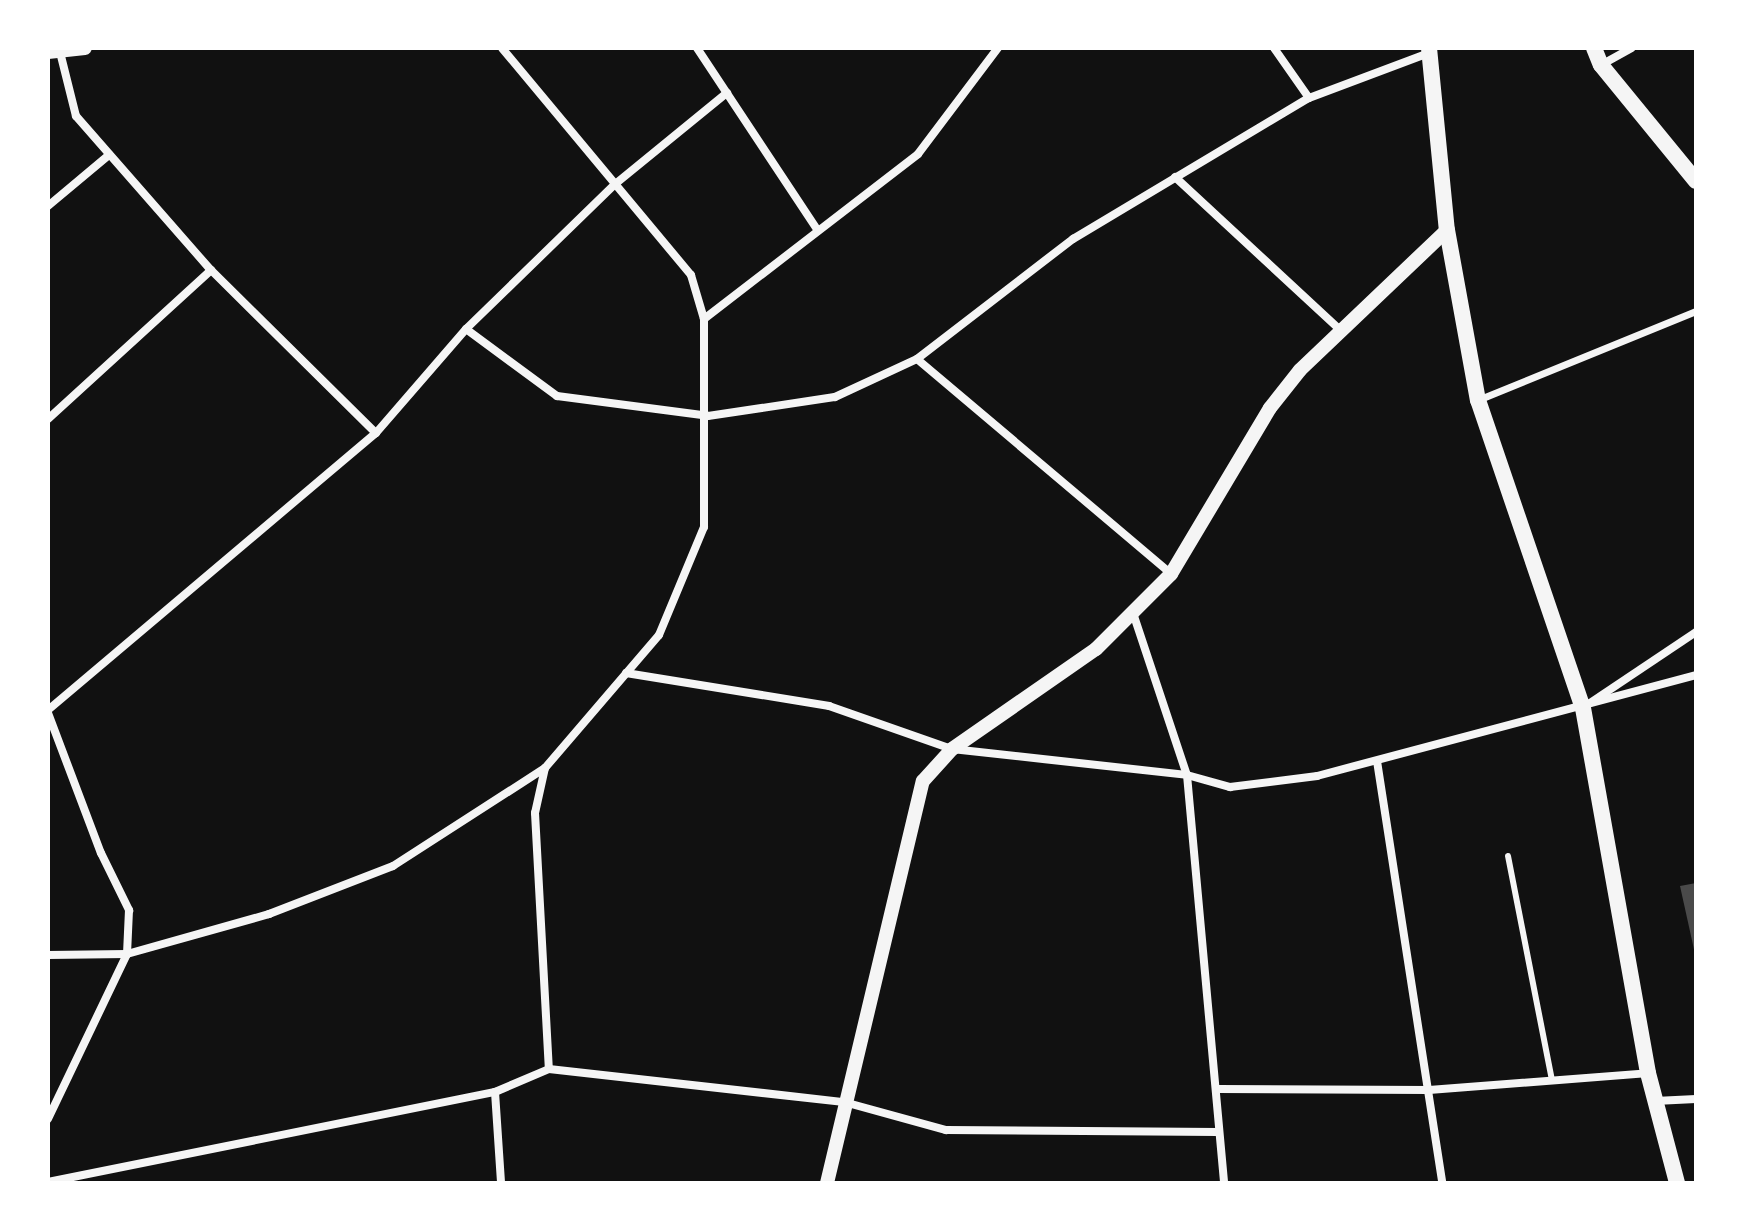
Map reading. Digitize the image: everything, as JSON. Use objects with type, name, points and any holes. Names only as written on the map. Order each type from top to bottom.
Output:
[{"type":"main road","points":[[1594,48],[1601,65],[1696,181]]},
{"type":"main road","points":[[1430,50],[1447,230],[1478,400],[1583,708],[1648,1073],[1677,1183]]},
{"type":"street","points":[[85,48],[54,52],[76,116],[211,270],[376,433]]},
{"type":"street","points":[[48,955],[127,954],[269,914],[393,866],[545,768],[659,635],[704,527],[708,416],[704,319],[691,275],[502,48]]},
{"type":"street","points":[[697,48],[818,231]]},
{"type":"street","points":[[704,319],[918,154],[998,48]]},
{"type":"street","points":[[1274,48],[1309,98]]},
{"type":"street","points":[[1601,65],[1632,48]]},
{"type":"street","points":[[466,329],[557,396],[708,416],[835,397],[917,359],[1073,239],[1309,98],[1430,50]]},
{"type":"street","points":[[48,1119],[127,954],[129,910],[101,853],[48,711],[376,433],[466,329],[614,185],[727,93]]},
{"type":"street","points":[[48,206],[109,155]]},
{"type":"street","points":[[1175,177],[1340,330]]},
{"type":"street","points":[[827,1183],[923,781],[952,749],[1096,649],[1171,574],[1270,408],[1340,330],[1447,230]]},
{"type":"street","points":[[48,419],[211,270]]},
{"type":"street","points":[[1478,400],[1696,311]]},
{"type":"street","points":[[917,359],[1171,574]]},
{"type":"street","points":[[1133,613],[1187,775],[1218,1089],[1218,1132],[1224,1183]]},
{"type":"street","points":[[1583,708],[1696,632]]},
{"type":"street","points":[[626,673],[829,706],[952,749],[1187,775],[1230,787],[1317,776],[1583,708],[1696,675]]},
{"type":"street","points":[[1377,761],[1442,1183]]},
{"type":"street","points":[[545,768],[535,813],[549,1069]]},
{"type":"street","points":[[48,1182],[495,1092],[549,1069],[844,1102],[946,1130],[1218,1132]]},
{"type":"street","points":[[1218,1089],[1429,1090],[1648,1073]]},
{"type":"street","points":[[495,1092],[501,1183]]},
{"type":"street","points":[[1655,1101],[1696,1099]]},
{"type":"lane","points":[[1508,856],[1552,1080]]},
{"type":"building","points":[[1696,883],[1696,954],[1695,954],[1680,886]]}]
